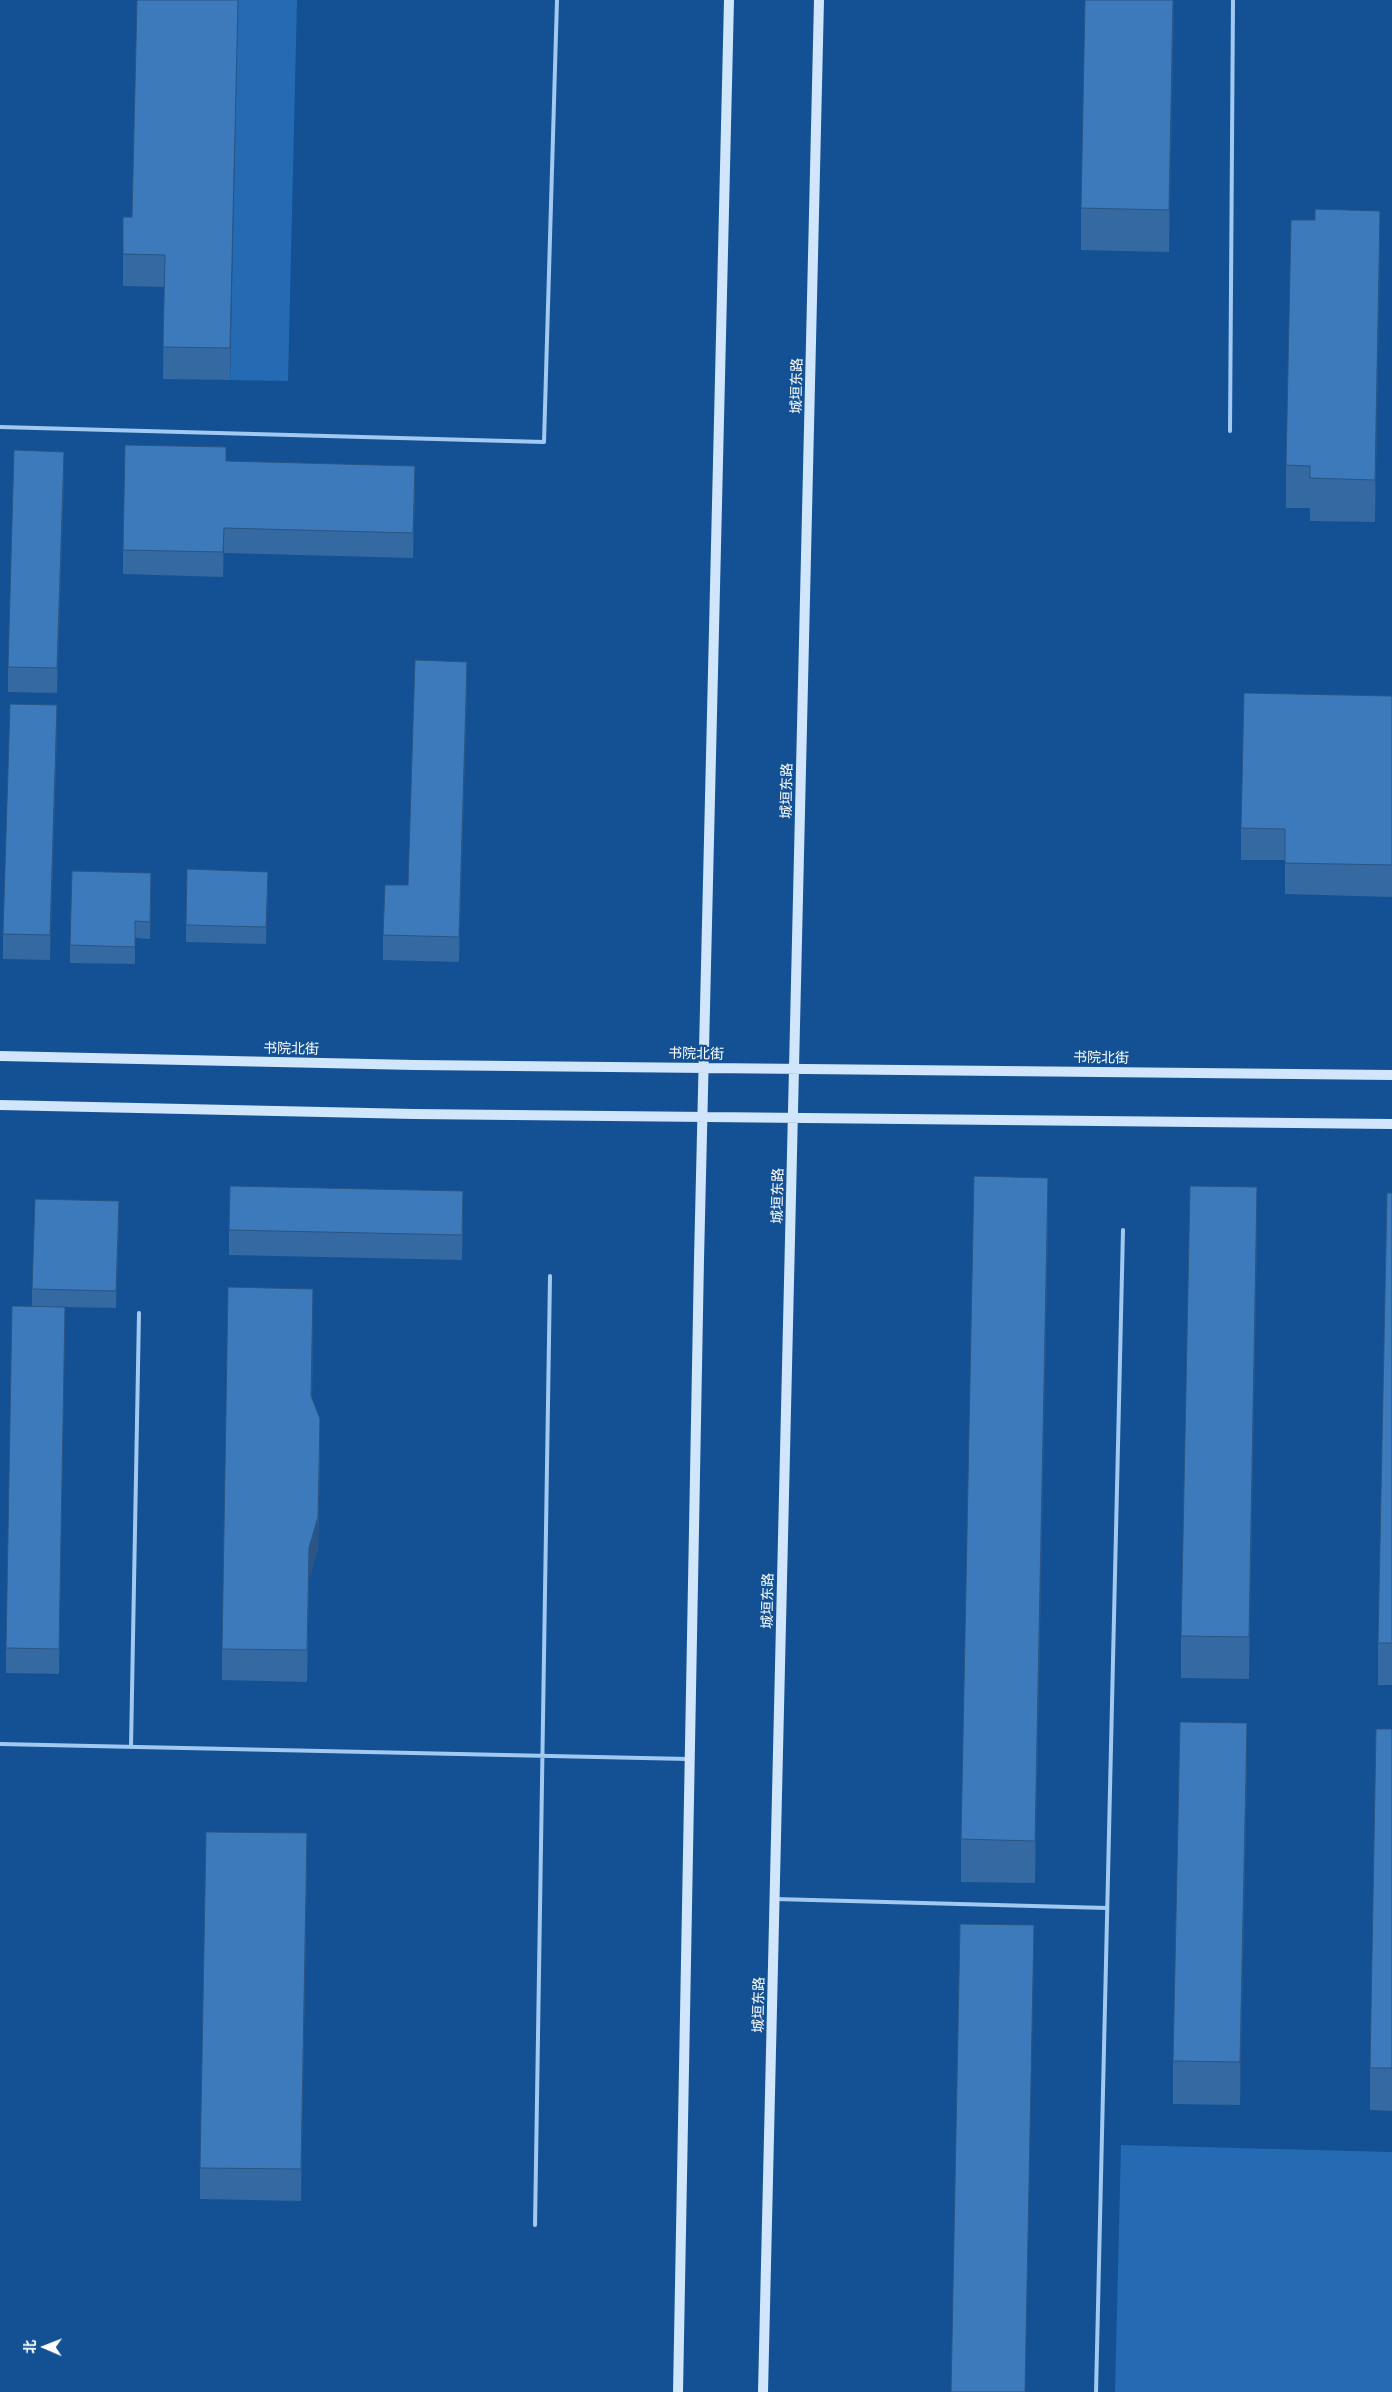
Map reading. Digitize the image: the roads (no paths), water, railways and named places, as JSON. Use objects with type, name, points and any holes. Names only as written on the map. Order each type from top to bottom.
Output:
[{"type":"main road","points":[[678,2392],[702,1117],[728,0]]},
{"type":"main road","name":"城垣东路","points":[[764,2392],[819,0]]},
{"type":"main road","name":"书院北街","points":[[0,1056],[415,1065],[1392,1075]]},
{"type":"main road","points":[[0,1105],[414,1114],[1392,1124]]},
{"type":"lane","points":[[0,427],[544,442],[557,0]]},
{"type":"lane","points":[[1230,431],[1233,0]]},
{"type":"lane","points":[[1096,2392],[1123,1230]]},
{"type":"lane","points":[[534,2225],[550,1276]]},
{"type":"lane","points":[[131,1747],[139,1313]]},
{"type":"lane","points":[[0,1744],[690,1759]]},
{"type":"lane","points":[[775,1900],[1107,1908]]}]
